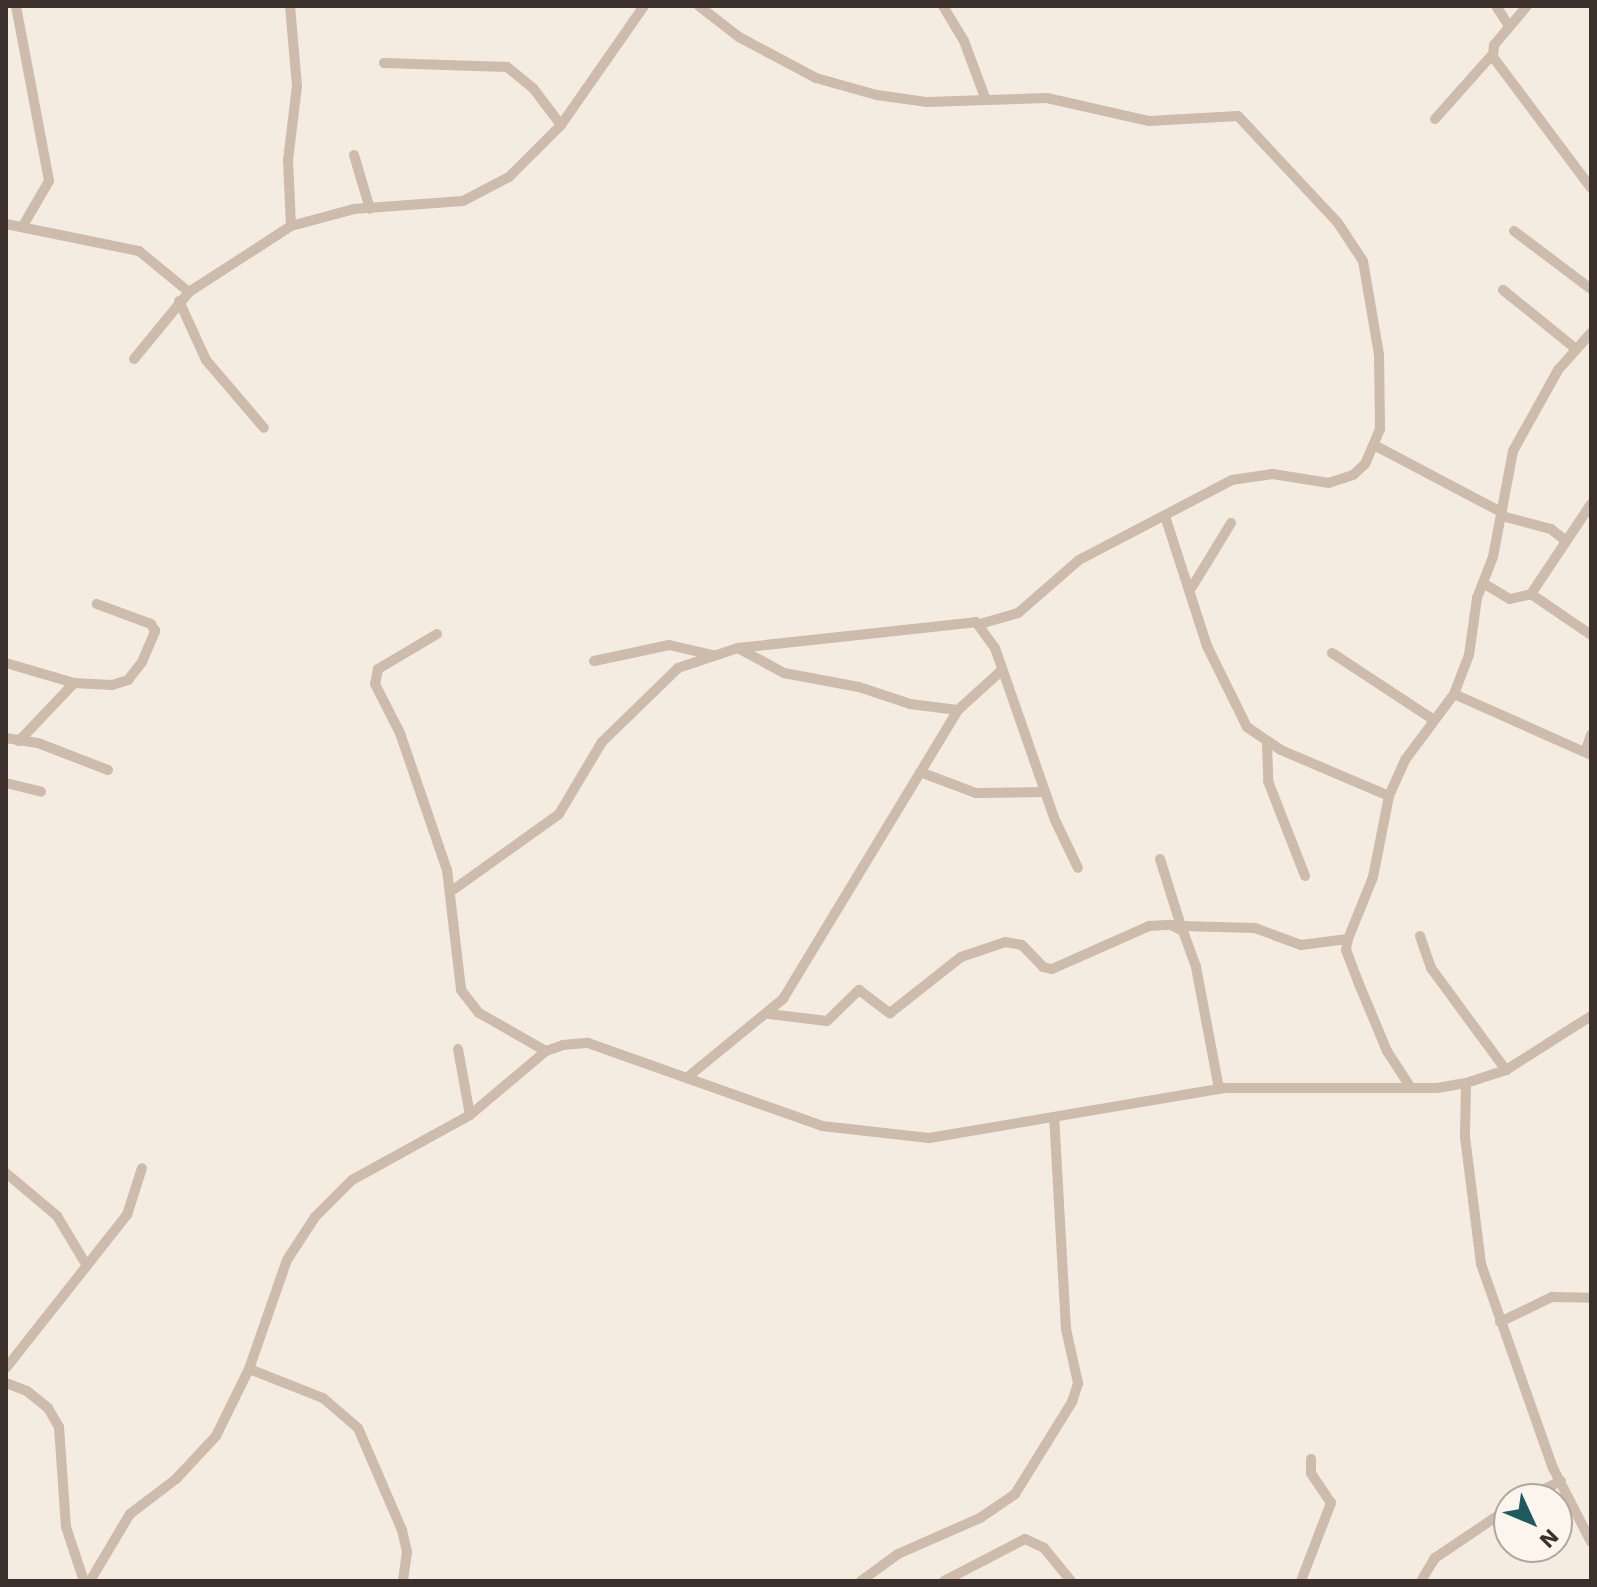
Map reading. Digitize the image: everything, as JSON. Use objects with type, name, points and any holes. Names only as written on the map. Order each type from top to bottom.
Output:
[{"type":"street","points":[[16,6],[49,181],[24,224]]},
{"type":"street","points":[[290,6],[297,86],[288,160],[291,226]]},
{"type":"street","points":[[134,359],[189,292],[291,226],[313,216],[447,205],[484,194],[522,168],[561,125],[644,6]]},
{"type":"street","points":[[453,890],[559,814],[602,742],[669,673],[738,648],[982,623],[1018,613],[1079,560],[1251,474],[1329,483],[1353,475],[1374,445],[1380,429],[1379,355],[1363,261],[1338,223],[1247,124],[1227,115],[1149,121],[1047,98],[926,102],[816,78],[739,37],[699,6]]},
{"type":"street","points":[[943,6],[964,41],[986,100]]},
{"type":"street","points":[[1496,6],[1509,26]]},
{"type":"street","points":[[1435,119],[1493,54],[1509,26],[1527,6]]},
{"type":"street","points":[[1493,54],[1591,188]]},
{"type":"street","points":[[384,63],[507,67],[533,88],[561,125]]},
{"type":"street","points":[[354,155],[370,209]]},
{"type":"street","points":[[6,224],[24,224],[139,251],[189,292]]},
{"type":"street","points":[[1514,231],[1591,289]]},
{"type":"street","points":[[1503,290],[1576,349]]},
{"type":"street","points":[[179,301],[206,360],[264,428]]},
{"type":"street","points":[[1411,1088],[1387,1051],[1346,950],[1348,939],[1373,877],[1389,796],[1405,760],[1454,694],[1473,642],[1483,583],[1501,514],[1504,485],[1522,431],[1576,349],[1591,333]]},
{"type":"street","points":[[1374,445],[1501,514],[1551,529],[1566,541]]},
{"type":"street","points":[[1483,583],[1510,599],[1531,594],[1591,504]]},
{"type":"street","points":[[1165,516],[1192,587],[1207,646],[1247,727],[1267,743],[1389,796]]},
{"type":"street","points":[[1192,587],[1231,523]]},
{"type":"street","points":[[1531,594],[1591,635]]},
{"type":"street","points":[[6,663],[74,683],[112,685],[128,680],[142,662],[155,631],[151,624],[97,604]]},
{"type":"street","points":[[982,623],[1044,792],[1078,868]]},
{"type":"street","points":[[437,634],[375,676],[453,890],[461,990],[479,1013],[546,1051]]},
{"type":"street","points":[[594,661],[669,645],[714,656]]},
{"type":"street","points":[[738,648],[784,673],[859,687],[910,704],[958,710]]},
{"type":"street","points":[[1332,653],[1434,720]]},
{"type":"street","points":[[689,1076],[769,1014],[803,971],[958,710],[1001,671]]},
{"type":"street","points":[[19,741],[74,683]]},
{"type":"street","points":[[1454,694],[1589,752],[1591,735]]},
{"type":"street","points":[[6,738],[38,743],[108,770]]},
{"type":"street","points":[[1267,743],[1268,781],[1305,876]]},
{"type":"street","points":[[920,772],[976,793],[1044,792]]},
{"type":"street","points":[[6,783],[41,792]]},
{"type":"street","points":[[1160,859],[1196,967],[1219,1089]]},
{"type":"street","points":[[769,1014],[827,1021],[859,990],[890,1013],[961,957],[1005,942],[1022,945],[1043,967],[1052,969],[1149,926],[1255,928],[1301,945],[1348,939]]},
{"type":"street","points":[[1420,936],[1431,968],[1506,1070]]},
{"type":"street","points":[[87,1581],[130,1514],[176,1479],[216,1436],[249,1369],[287,1260],[315,1217],[352,1180],[470,1115],[546,1051],[588,1043],[689,1076],[822,1126],[856,1132],[962,1136],[1219,1089],[1411,1088],[1466,1083],[1506,1070],[1591,1016]]},
{"type":"street","points":[[458,1049],[470,1115]]},
{"type":"street","points":[[1466,1083],[1471,1203],[1481,1264],[1561,1481],[1591,1542]]},
{"type":"street","points":[[861,1581],[898,1554],[980,1518],[1015,1494],[1072,1402],[1078,1383],[1066,1329],[1054,1117]]},
{"type":"street","points":[[6,1368],[127,1215],[142,1168]]},
{"type":"street","points":[[6,1173],[57,1216],[87,1266]]},
{"type":"street","points":[[1500,1322],[1552,1297],[1591,1298]]},
{"type":"street","points":[[249,1369],[323,1398],[358,1428],[402,1530],[407,1552],[403,1581]]},
{"type":"street","points":[[6,1383],[27,1391],[48,1408],[59,1427],[66,1527],[87,1581]]},
{"type":"street","points":[[1301,1581],[1331,1503],[1311,1473],[1311,1459]]},
{"type":"street","points":[[1557,1483],[1561,1481]]},
{"type":"street","points":[[1421,1581],[1435,1558],[1493,1519]]},
{"type":"street","points":[[944,1581],[1025,1539],[1044,1548],[1071,1581]]}]
